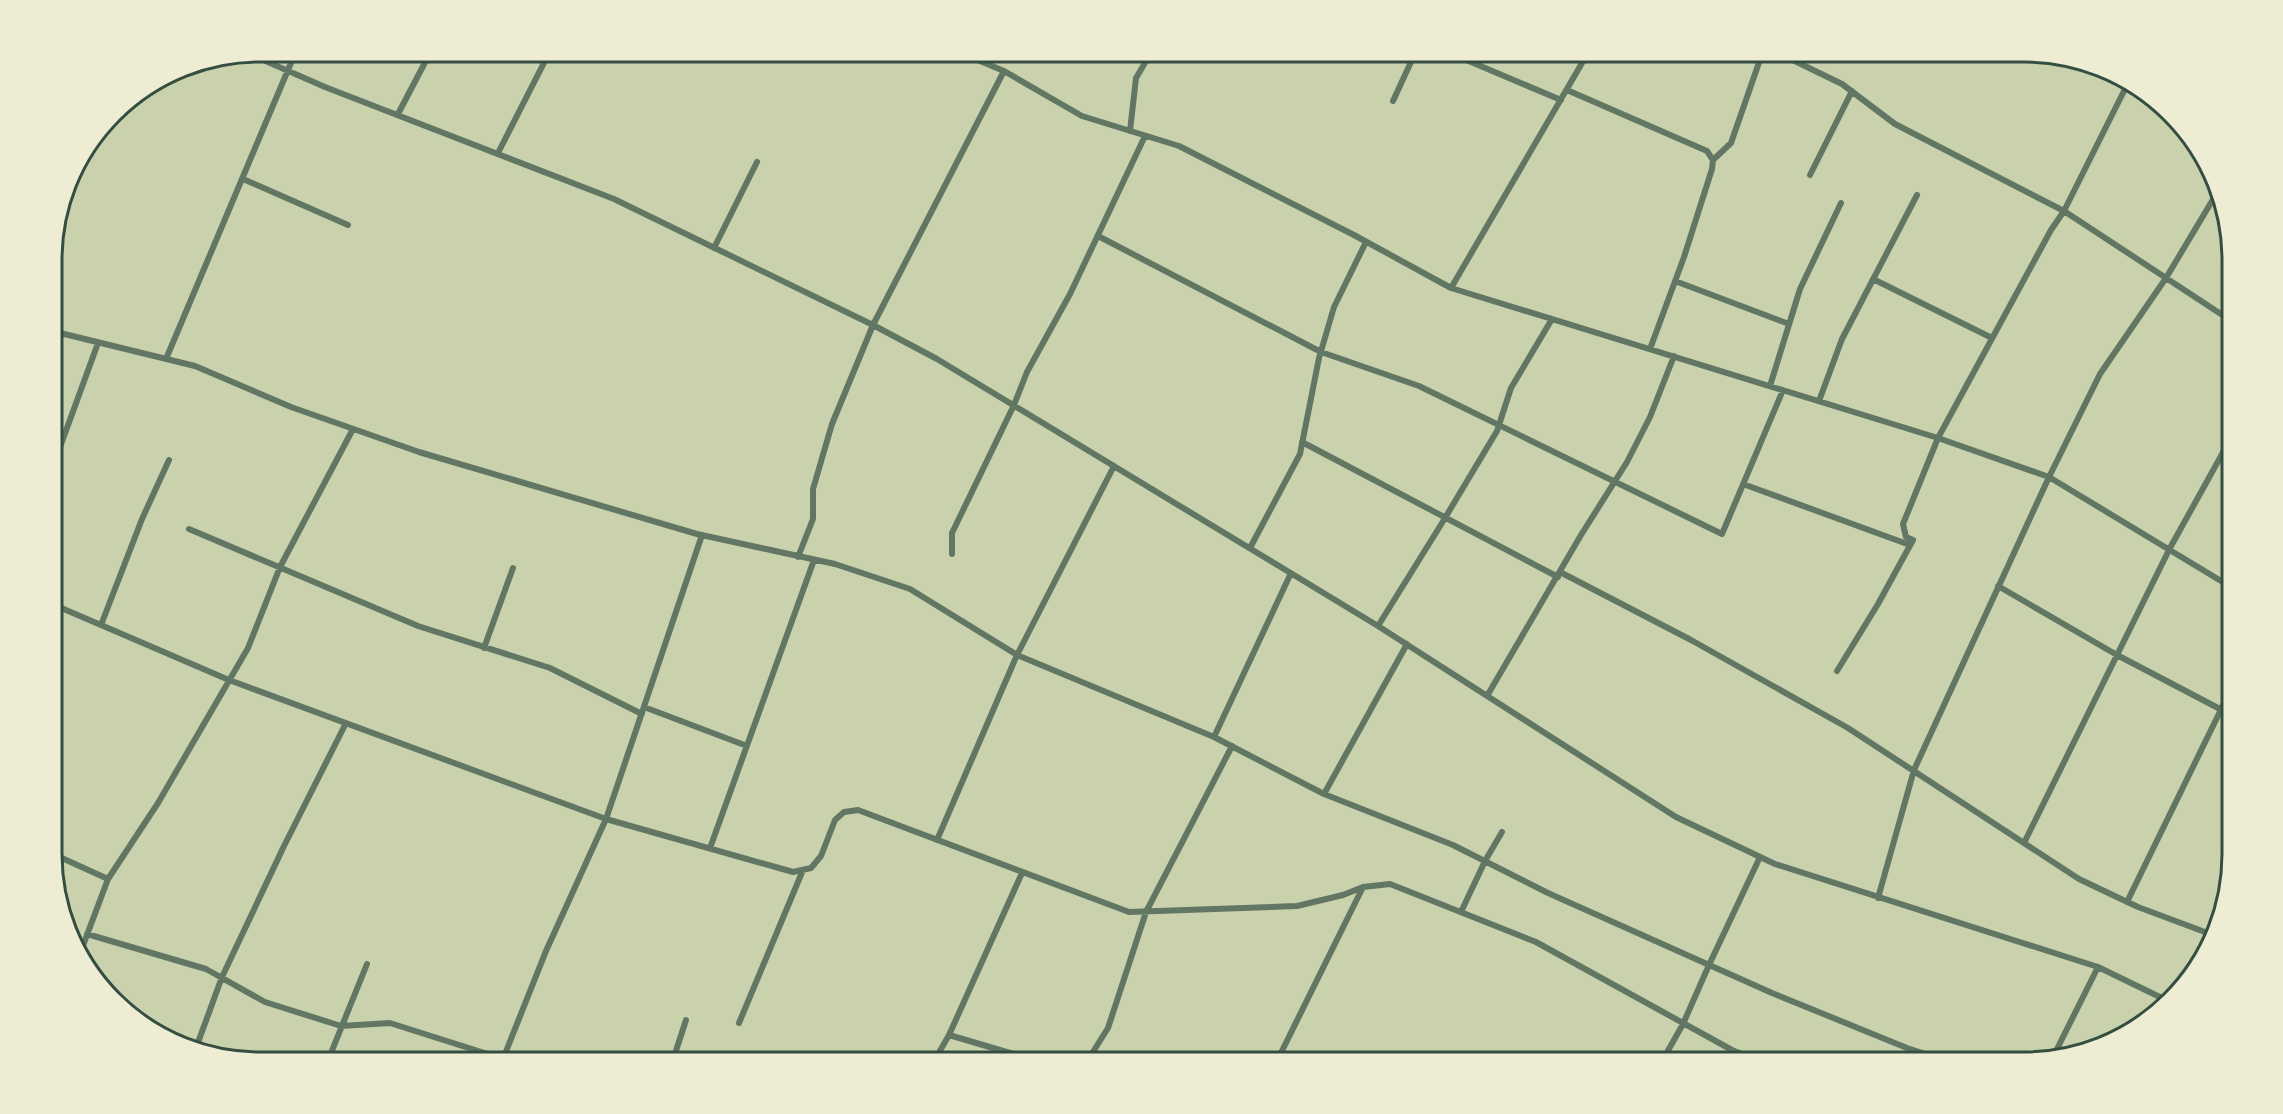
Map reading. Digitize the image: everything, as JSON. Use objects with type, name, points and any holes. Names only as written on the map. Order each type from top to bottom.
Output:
[{"type":"street","points":[[269,62],[614,198],[937,358],[1407,644],[1676,817],[1775,864],[2097,967],[2160,997]]},
{"type":"street","points":[[166,359],[291,62]]},
{"type":"street","points":[[398,114],[424,62]]},
{"type":"street","points":[[498,153],[544,62]]},
{"type":"street","points":[[982,62],[1004,71],[1082,116],[1179,146],[1451,288],[1938,438],[2049,477],[2222,580]]},
{"type":"street","points":[[1130,131],[1136,78],[1145,62]]},
{"type":"street","points":[[1393,101],[1411,62]]},
{"type":"street","points":[[1471,62],[1561,100]]},
{"type":"street","points":[[1451,288],[1583,62]]},
{"type":"street","points":[[1650,349],[1712,170],[1713,160],[1731,142],[1759,62]]},
{"type":"street","points":[[1797,62],[1842,84],[1895,124],[2064,211],[2222,315]]},
{"type":"street","points":[[798,557],[813,519],[813,489],[832,424],[873,325],[1004,71]]},
{"type":"street","points":[[1567,90],[1707,151],[1713,160]]},
{"type":"street","points":[[1837,671],[1913,540],[1906,537],[1903,524],[1938,438],[2051,230],[2064,211],[2125,90]]},
{"type":"street","points":[[1810,175],[1852,92]]},
{"type":"street","points":[[952,554],[952,533],[1014,405],[1027,372],[1070,294],[1145,136]]},
{"type":"street","points":[[714,248],[757,162]]},
{"type":"street","points":[[243,179],[348,225]]},
{"type":"street","points":[[1819,401],[1842,339],[1917,195]]},
{"type":"street","points":[[1878,898],[1914,770],[2049,477],[2100,374],[2166,278],[2212,201]]},
{"type":"street","points":[[1770,386],[1800,289],[1841,203]]},
{"type":"street","points":[[1098,236],[1321,352],[1419,386],[1722,534],[1783,390]]},
{"type":"street","points":[[1250,548],[1300,454],[1321,352],[1334,307],[1366,242]]},
{"type":"street","points":[[1873,279],[1992,338]]},
{"type":"street","points":[[1675,281],[1789,324]]},
{"type":"street","points":[[1378,626],[1497,431],[1511,388],[1552,319]]},
{"type":"street","points":[[62,334],[195,366],[291,407],[419,452],[702,535],[835,564],[910,589],[1017,655],[1214,737],[1324,794],[1453,845],[1548,893],[1708,965],[1919,1052]]},
{"type":"street","points":[[62,442],[98,343]]},
{"type":"street","points":[[1487,696],[1615,481],[1650,417],[1674,356]]},
{"type":"street","points":[[83,943],[108,879],[158,803],[248,648],[280,567],[352,429]]},
{"type":"street","points":[[1302,442],[1446,518],[1712,652],[1848,728],[2079,879],[2127,902],[2205,932]]},
{"type":"street","points":[[2024,843],[2169,548],[2222,454]]},
{"type":"street","points":[[101,625],[141,519],[169,460]]},
{"type":"street","points":[[937,840],[1017,655],[1114,466]]},
{"type":"street","points":[[1743,484],[1910,545]]},
{"type":"street","points":[[189,529],[418,626],[550,668],[643,710],[747,746]]},
{"type":"street","points":[[506,1052],[546,951],[606,819],[702,535]]},
{"type":"street","points":[[710,848],[814,560]]},
{"type":"street","points":[[484,648],[513,568]]},
{"type":"street","points":[[1214,737],[1291,573]]},
{"type":"street","points":[[1998,586],[2117,655],[2220,709]]},
{"type":"street","points":[[62,608],[229,680],[606,819],[793,872],[811,868],[820,856],[835,820],[844,812],[858,810],[1129,912],[1297,906],[1343,895],[1363,886],[1390,884],[1536,942],[1737,1052]]},
{"type":"street","points":[[1324,794],[1407,644]]},
{"type":"street","points":[[2127,902],[2222,705]]},
{"type":"street","points":[[198,1042],[222,977],[346,723]]},
{"type":"street","points":[[1093,1052],[1108,1028],[1146,912],[1232,746]]},
{"type":"street","points":[[1461,912],[1485,861],[1502,832]]},
{"type":"street","points":[[1667,1052],[1683,1024],[1708,965],[1760,857]]},
{"type":"street","points":[[62,858],[108,879]]},
{"type":"street","points":[[739,1023],[803,870]]},
{"type":"street","points":[[939,1052],[1022,873]]},
{"type":"street","points":[[1281,1052],[1363,886]]},
{"type":"street","points":[[87,934],[206,969],[265,1002],[341,1026],[390,1023],[481,1052]]},
{"type":"street","points":[[331,1052],[367,964]]},
{"type":"street","points":[[2057,1050],[2097,967]]},
{"type":"street","points":[[676,1052],[686,1020]]},
{"type":"street","points":[[949,1035],[1007,1052]]},
{"type":"green space","points":[[2023,62],[2062,65],[2099,77],[2144,102],[2181,139],[2206,184],[2215,208],[2220,234],[2222,260],[2222,854],[2218,893],[2206,930],[2195,953],[2172,985],[2133,1019],[2087,1042],[2062,1049],[2036,1052],[260,1052],[221,1049],[184,1037],[139,1012],[102,975],[77,930],[68,906],[63,880],[62,247],[68,208],[77,184],[88,161],[111,129],[129,111],[161,88],[208,68],[234,63]]}]
